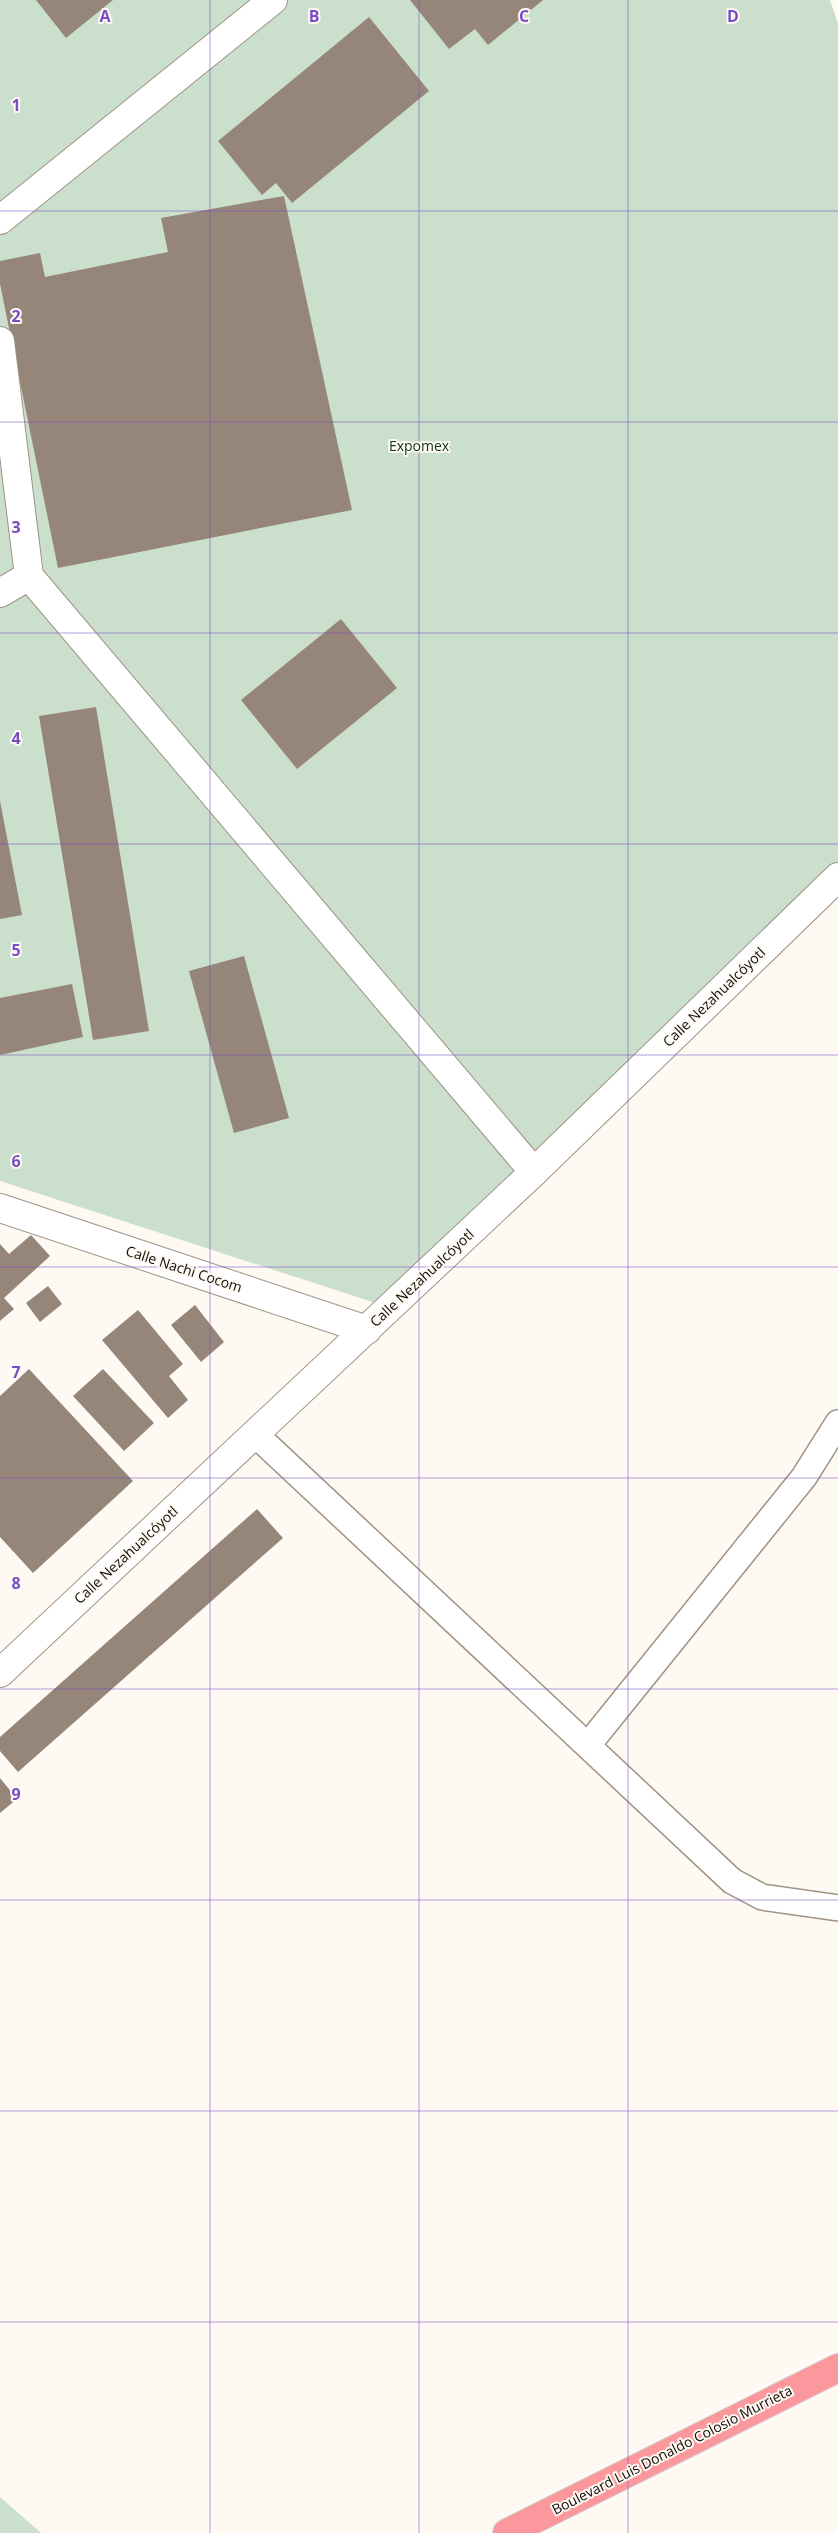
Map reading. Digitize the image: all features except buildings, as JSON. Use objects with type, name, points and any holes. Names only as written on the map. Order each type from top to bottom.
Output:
[{"type":"highway","name":"Boulevard Luis Donaldo Colosio Murrieta","points":[[507,2533],[837,2368]]},
{"type":"street","points":[[0,220],[272,0]]},
{"type":"street","points":[[0,341],[29,576],[534,1172]]},
{"type":"street","points":[[0,593],[29,576]]},
{"type":"street","name":"Calle Nezahualcóyotl","points":[[0,1673],[534,1172],[838,877]]},
{"type":"street","name":"Calle Nachi Cocom","points":[[0,1208],[367,1330]]},
{"type":"lane","points":[[588,1745],[804,1477],[838,1423]]},
{"type":"lane","points":[[255,1434],[732,1881],[762,1897],[838,1908]]},
{"type":"green space","name":"Expomex","points":[[0,0],[830,0],[838,24],[838,867],[391,1308],[0,1181]]},
{"type":"green space","points":[[0,2497],[41,2533],[0,2533]]}]
